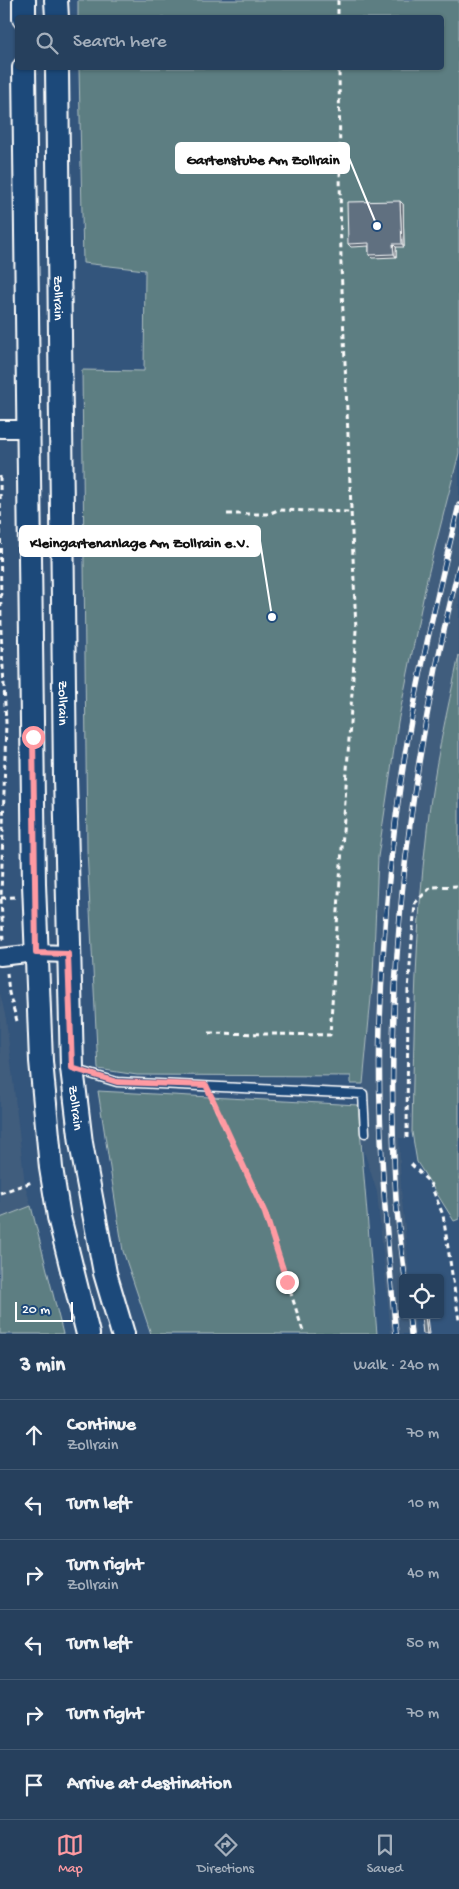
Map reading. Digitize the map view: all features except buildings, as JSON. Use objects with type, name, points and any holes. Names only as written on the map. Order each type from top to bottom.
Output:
[{"type":"main road","points":[[24,0],[24,15]]},
{"type":"main road","points":[[56,0],[56,15]]},
{"type":"main road","points":[[24,70],[34,884],[41,1061],[51,1168],[60,1217],[88,1334]]},
{"type":"main road","name":"Zollrain","points":[[57,70],[68,954],[72,1068],[81,1143],[105,1273],[123,1334]]},
{"type":"main road","points":[[29,428],[61,428]]},
{"type":"street","points":[[0,429],[29,428]]},
{"type":"street","points":[[0,957],[36,953],[68,954]]},
{"type":"lane","points":[[72,1068],[117,1082],[363,1094],[365,1133]]},
{"type":"path","points":[[338,0],[338,15]]},
{"type":"path","points":[[209,1033],[330,1035],[356,630],[341,265],[339,70]]},
{"type":"path","points":[[227,514],[268,514],[278,510],[351,512]]},
{"type":"path","points":[[407,1138],[408,990],[415,903],[431,887],[459,886]]},
{"type":"path","points":[[206,1085],[265,1213],[304,1334]]},
{"type":"path","points":[[411,1164],[430,1183],[443,1215],[459,1320]]},
{"type":"path","points":[[0,1193],[35,1181]]},
{"type":"shaded area","points":[[459,453],[459,655],[437,763],[427,829],[417,947],[412,1132],[407,1138],[399,1138],[401,1191],[410,1274],[399,1274],[399,1319],[414,1319],[416,1334],[391,1334],[377,1192],[357,1129],[373,976],[378,857],[398,722],[427,579]]},
{"type":"shaded area","points":[[0,993],[6,1019],[25,1185],[31,1206],[0,1218]]},
{"type":"green space","points":[[78,0],[459,0],[459,453],[427,579],[398,722],[378,857],[373,976],[363,1084],[351,1084],[351,1076],[137,1075],[98,1069],[87,850],[82,370],[144,371],[145,270],[83,263],[79,70],[444,70],[444,15],[78,15]]},
{"type":"green space","points":[[459,655],[459,1219],[454,1221],[417,1162],[412,1132],[416,981],[423,868],[433,786]]},
{"type":"green space","points":[[98,1091],[358,1105],[377,1334],[151,1334],[123,1251]]},
{"type":"green space","points":[[31,1206],[63,1334],[0,1334],[0,1218]]},
{"type":"railway","points":[[396,1334],[381,1140],[379,1062],[383,953],[396,813],[412,713],[459,505]]},
{"type":"railway","points":[[405,1274],[396,1199],[393,1119],[393,1039],[403,880],[426,722],[459,566]]},
{"type":"railway","points":[[409,1319],[411,1334]]},
{"type":"place","name":"Gartenstube Am Zollrain","points":[[377,226]]},
{"type":"place","name":"Kleingartenanlage Am Zollrain e.V.","points":[[272,617]]},
{"type":"route","points":[[33,737],[36,953],[68,954],[72,1068],[117,1082],[206,1085],[265,1213],[287,1282]]}]
